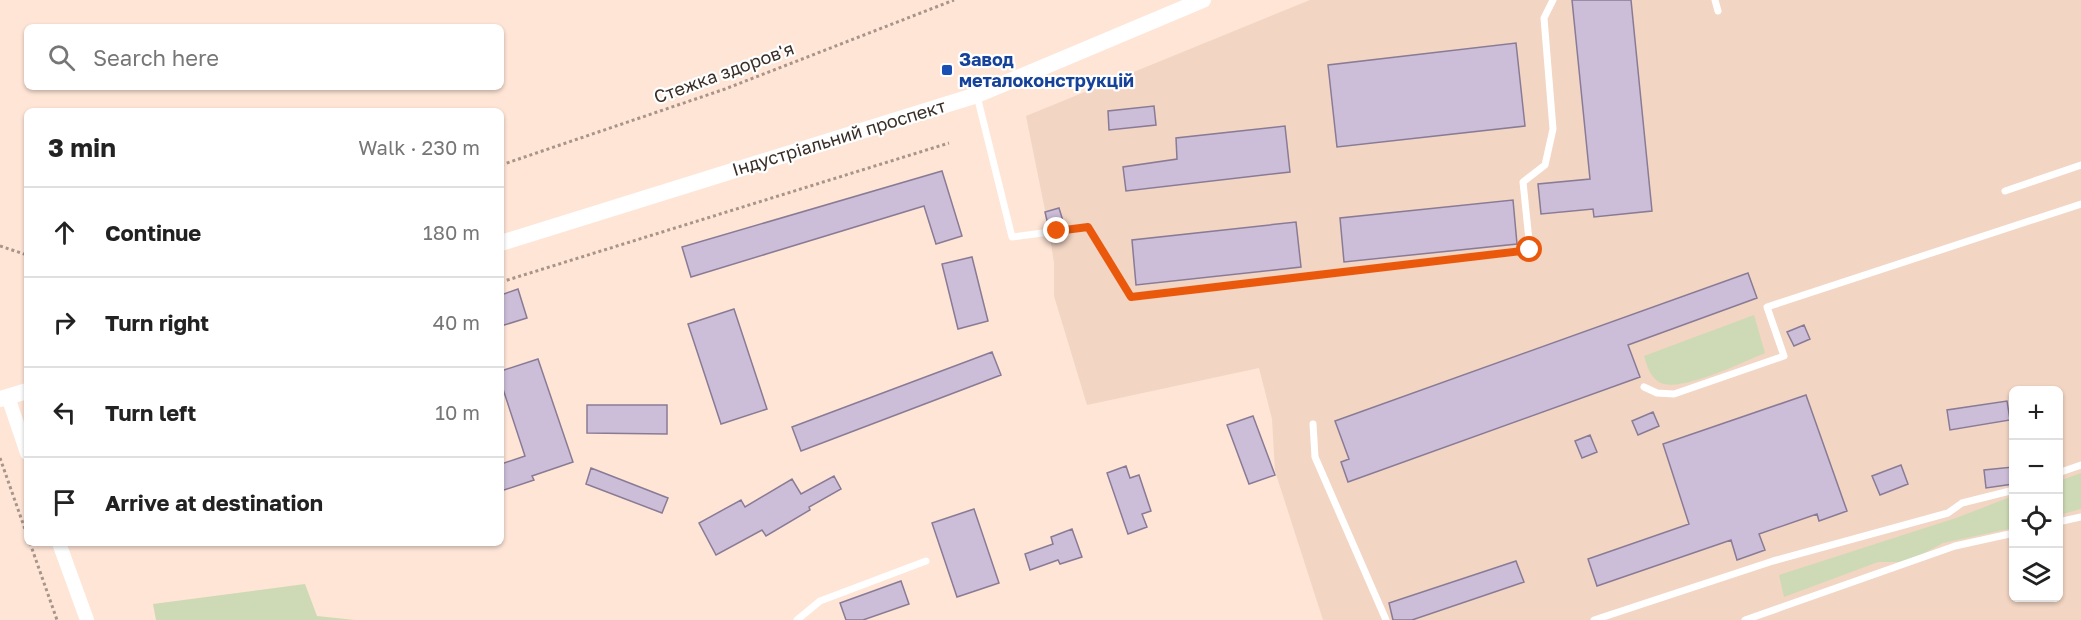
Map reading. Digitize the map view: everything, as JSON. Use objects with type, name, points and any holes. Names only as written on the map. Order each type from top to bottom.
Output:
[{"type":"street","name":"Індустріальний проспект","points":[[504,242],[977,95],[1203,0]]},
{"type":"street","points":[[24,392],[4,398],[24,446]]},
{"type":"street","points":[[60,546],[87,620]]},
{"type":"lane","points":[[977,95],[1012,237],[1088,227],[1131,297],[1530,250],[1523,182],[1545,165],[1553,129],[1544,18],[1553,0]]},
{"type":"lane","points":[[1715,0],[1718,11]]},
{"type":"lane","points":[[2005,191],[2081,165]]},
{"type":"lane","points":[[1644,387],[1657,393],[1674,394],[1784,356],[1767,307],[2081,204]]},
{"type":"lane","points":[[1313,424],[1316,457],[1386,620]]},
{"type":"lane","points":[[2063,471],[2081,465]]},
{"type":"lane","points":[[1594,620],[1773,561],[1948,513],[1962,503],[2009,491]]},
{"type":"lane","points":[[2063,521],[2081,517]]},
{"type":"lane","points":[[1745,620],[1955,546],[2009,534]]},
{"type":"lane","points":[[797,620],[820,601],[926,561]]},
{"type":"path","name":"Стежка здоров'я","points":[[504,164],[725,89],[954,0]]},
{"type":"path","points":[[504,281],[949,143]]},
{"type":"path","points":[[0,246],[24,254]]},
{"type":"path","points":[[0,458],[24,526]]},
{"type":"path","points":[[31,546],[57,620]]},
{"type":"shaded area","points":[[1310,0],[2081,0],[2081,620],[1323,620],[1275,471],[1272,419],[1259,368],[1087,405],[1054,296],[1054,263],[1026,116]]},
{"type":"green space","points":[[1754,315],[1765,353],[1713,375],[1671,385],[1661,383],[1650,372],[1644,356]]},
{"type":"green space","points":[[2081,473],[2081,509],[2063,514],[2063,480]]},
{"type":"green space","points":[[2009,498],[2009,529],[1943,543],[1908,562],[1878,562],[1784,597],[1779,575],[1956,518]]},
{"type":"green space","points":[[305,584],[317,616],[355,620],[156,620],[153,604]]},
{"type":"building","points":[[1572,0],[1631,0],[1652,211],[1594,217],[1593,209],[1541,214],[1538,184],[1590,179]]},
{"type":"building","points":[[1516,43],[1525,126],[1337,147],[1328,65]]},
{"type":"building","points":[[1154,106],[1156,125],[1109,130],[1108,111]]},
{"type":"building","points":[[1285,126],[1290,172],[1126,191],[1123,167],[1177,159],[1176,138]]},
{"type":"building","points":[[942,171],[962,236],[936,244],[924,206],[691,277],[682,247]]},
{"type":"building","points":[[1513,200],[1517,244],[1344,262],[1340,218]]},
{"type":"building","points":[[1059,208],[1063,221],[1048,225],[1045,212]]},
{"type":"building","points":[[1296,222],[1301,267],[1136,285],[1132,240]]},
{"type":"building","points":[[972,257],[988,321],[958,329],[942,264]]},
{"type":"building","points":[[1748,273],[1757,298],[1628,345],[1640,377],[1348,482],[1341,462],[1349,459],[1335,421]]},
{"type":"building","points":[[518,289],[527,318],[504,325],[504,294]]},
{"type":"building","points":[[734,309],[767,409],[721,424],[688,324]]},
{"type":"building","points":[[1804,325],[1810,339],[1794,346],[1787,332]]},
{"type":"building","points":[[992,352],[1001,375],[801,451],[792,427]]},
{"type":"building","points":[[538,359],[573,462],[532,476],[534,480],[504,490],[504,463],[525,456],[504,392],[504,370]]},
{"type":"building","points":[[1806,395],[1847,511],[1819,521],[1817,514],[1759,534],[1765,550],[1737,560],[1731,540],[1597,586],[1588,559],[1689,524],[1663,444]]},
{"type":"building","points":[[2007,401],[2009,420],[1950,430],[1947,410]]},
{"type":"building","points":[[587,405],[667,405],[667,434],[587,433]]},
{"type":"building","points":[[1653,412],[1659,426],[1638,435],[1632,421]]},
{"type":"building","points":[[1253,416],[1275,475],[1249,484],[1227,425]]},
{"type":"building","points":[[1590,435],[1597,452],[1582,458],[1575,441]]},
{"type":"building","points":[[1901,465],[1908,484],[1880,495],[1872,476]]},
{"type":"building","points":[[1126,466],[1130,478],[1139,475],[1151,511],[1142,514],[1147,527],[1128,534],[1107,473]]},
{"type":"building","points":[[2009,467],[2009,485],[1986,488],[1984,470]]},
{"type":"building","points":[[591,468],[668,498],[662,513],[586,484]]},
{"type":"building","points":[[834,476],[841,489],[809,507],[810,510],[766,536],[762,530],[716,555],[699,523],[741,500],[745,507],[792,479],[801,494]]},
{"type":"building","points":[[974,509],[999,583],[957,597],[932,523]]},
{"type":"building","points":[[1072,529],[1082,557],[1060,564],[1058,560],[1030,570],[1025,554],[1053,544],[1051,537]]},
{"type":"building","points":[[1516,561],[1524,582],[1412,620],[1393,620],[1389,603]]},
{"type":"building","points":[[901,581],[909,604],[863,620],[846,620],[840,603]]},
{"type":"place","name":"Завод металоконструкцій","points":[[947,70]]},
{"type":"route","points":[[1057,231],[1088,227],[1131,297],[1530,250]]}]
